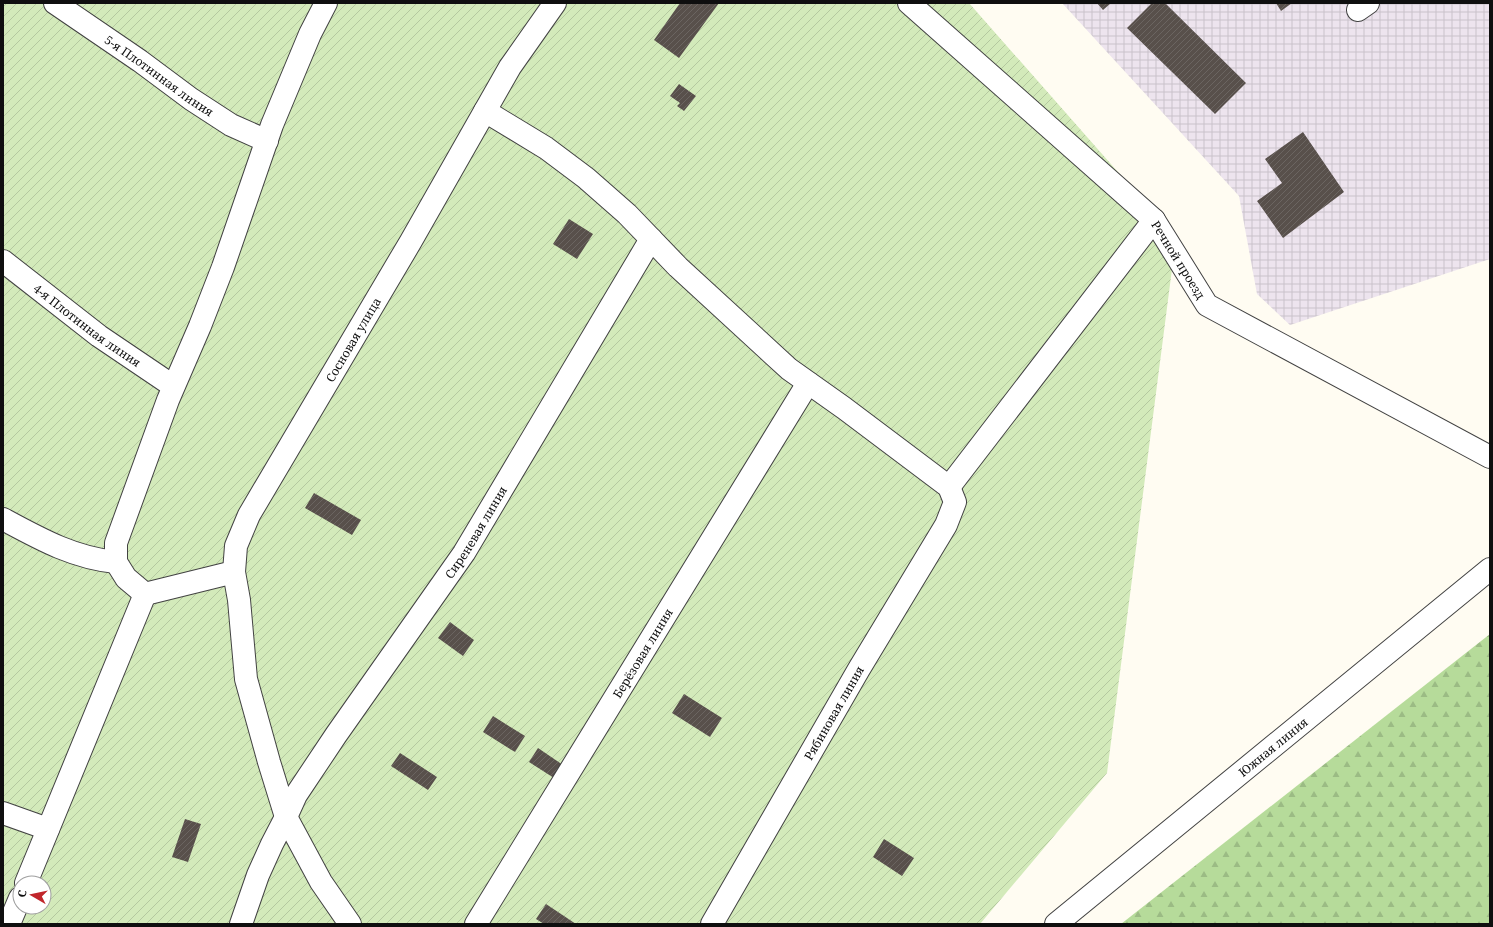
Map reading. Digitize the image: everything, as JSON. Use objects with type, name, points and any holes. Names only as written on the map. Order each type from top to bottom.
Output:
[{"type":"street","name":"5-я Плотинная линия","points":[[55,3],[140,61],[191,99],[231,125],[266,141]]},
{"type":"street","points":[[145,594],[126,578],[116,562],[116,543],[173,386],[200,326],[223,267],[266,141],[310,34],[326,3]]},
{"type":"street","name":"Сосновая улица","points":[[350,924],[321,882],[286,817],[269,762],[246,679],[239,600],[234,572],[236,546],[249,515],[411,241],[510,67],[555,3]]},
{"type":"street","name":"Речной проезд","points":[[909,3],[1154,220],[1206,305],[1490,457]]},
{"type":"street","points":[[485,111],[546,148],[586,178],[627,214],[678,266],[789,369],[952,495]]},
{"type":"street","name":"Рябиновая линия","points":[[712,924],[859,669],[946,525],[952,495],[1154,220]]},
{"type":"street","name":"Сиреневая линия","points":[[241,924],[258,875],[296,795],[464,553],[651,239]]},
{"type":"street","name":"4-я Плотинная линия","points":[[3,261],[99,336],[173,386]]},
{"type":"street","name":"Берёзовая линия","points":[[476,924],[808,383]]},
{"type":"street","points":[[3,519],[34,536],[79,556],[116,562]]},
{"type":"street","name":"Южная линия","points":[[1056,924],[1490,569]]},
{"type":"street","points":[[145,594],[234,572]]},
{"type":"street","points":[[29,875],[145,594]]},
{"type":"street","points":[[3,813],[48,828]]},
{"type":"shaded area","points":[[1062,3],[1490,3],[1490,259],[1290,325],[1257,294],[1239,196]]},
{"type":"green space","points":[[3,3],[969,3],[1176,238],[1107,773],[980,924],[3,924]]},
{"type":"green space","points":[[1490,634],[1490,924],[1121,924]]},
{"type":"building","points":[[680,3],[719,3],[679,58],[654,40]]},
{"type":"building","points":[[1097,3],[1111,3],[1103,10]]},
{"type":"building","points":[[1152,3],[1165,3],[1246,83],[1215,114],[1127,28]]},
{"type":"building","points":[[1276,3],[1292,3],[1281,11]]},
{"type":"building","points":[[679,84],[696,96],[684,111],[677,106],[680,103],[670,96]]},
{"type":"building","points":[[1303,132],[1344,192],[1283,238],[1257,201],[1282,183],[1265,159]]},
{"type":"building","points":[[569,219],[593,234],[577,259],[553,244]]},
{"type":"building","points":[[314,493],[361,520],[352,535],[305,508]]},
{"type":"building","points":[[450,622],[474,640],[463,656],[438,638]]},
{"type":"building","points":[[684,694],[722,718],[710,737],[672,713]]},
{"type":"building","points":[[493,716],[525,736],[515,752],[483,732]]},
{"type":"building","points":[[538,748],[563,765],[554,778],[529,762]]},
{"type":"building","points":[[400,753],[437,777],[428,790],[391,766]]},
{"type":"building","points":[[185,819],[201,824],[188,862],[172,857]]},
{"type":"building","points":[[884,839],[914,858],[902,876],[873,857]]},
{"type":"building","points":[[546,904],[576,924],[544,924],[536,919]]}]
